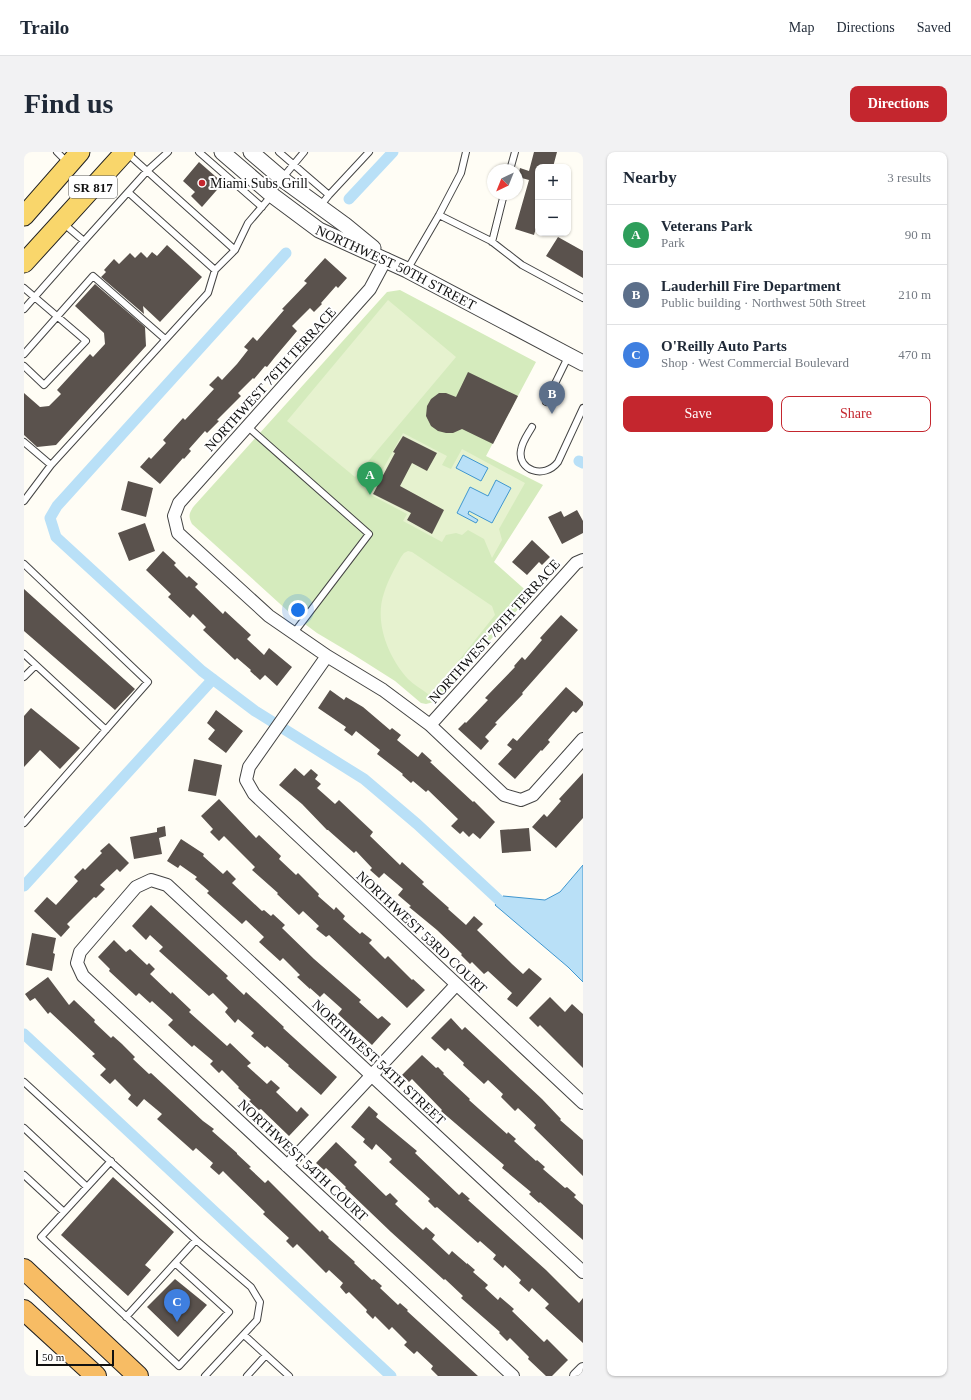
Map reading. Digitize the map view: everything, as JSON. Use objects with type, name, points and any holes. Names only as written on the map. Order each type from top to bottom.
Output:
[{"type":"highway","points":[[24,1269],[138,1376]]},
{"type":"highway","points":[[24,1310],[96,1376]]},
{"type":"main road","name":"SR 817","points":[[24,263],[125,152]]},
{"type":"main road","name":"SR 817","points":[[24,216],[69,156]]},
{"type":"street","name":"NORTHWEST 50TH STREET","points":[[222,152],[271,194],[319,230],[386,259],[583,363]]},
{"type":"street","points":[[251,152],[282,179],[324,201],[345,225],[386,259]]},
{"type":"street","name":"NORTHWEST 76TH TERRACE","points":[[293,634],[269,616],[178,533],[174,516],[179,503],[370,289],[386,259]]},
{"type":"street","name":"NORTHWEST 78TH TERRACE","points":[[430,725],[576,563],[583,560]]},
{"type":"street","points":[[293,634],[383,690],[430,725],[504,795],[521,800],[533,795],[583,739]]},
{"type":"street","name":"NORTHWEST 53RD COURT","points":[[327,656],[248,767],[246,780],[254,794],[583,1103]]},
{"type":"street","name":"NORTHWEST 54TH STREET","points":[[77,963],[80,952],[136,887],[151,880],[167,885],[583,1272]]},
{"type":"street","name":"NORTHWEST 54TH COURT","points":[[77,963],[83,976],[513,1376]]},
{"type":"street","points":[[287,1166],[371,1074],[456,985]]},
{"type":"street","points":[[576,1376],[583,1369]]},
{"type":"lane","points":[[125,152],[235,250]]},
{"type":"lane","points":[[24,309],[128,192],[168,152]]},
{"type":"lane","points":[[199,152],[262,207]]},
{"type":"lane","points":[[279,152],[294,165],[324,201],[369,152]]},
{"type":"lane","points":[[24,501],[51,465],[208,293],[215,270],[235,250],[248,223],[304,152]]},
{"type":"lane","points":[[407,270],[439,215],[461,173],[466,152]]},
{"type":"lane","points":[[511,164],[514,152]]},
{"type":"lane","points":[[128,192],[215,270]]},
{"type":"lane","points":[[492,242],[502,200]]},
{"type":"lane","points":[[439,215],[492,242],[522,265],[583,298]]},
{"type":"lane","points":[[61,222],[84,241]]},
{"type":"lane","points":[[24,354],[93,276],[165,339]]},
{"type":"lane","points":[[24,288],[86,341],[44,385],[24,366]]},
{"type":"lane","points":[[546,402],[569,355]]},
{"type":"lane","points":[[532,427],[520,451],[522,458],[525,465],[533,471],[548,472],[558,462],[583,408]]},
{"type":"lane","points":[[248,426],[369,534],[293,634]]},
{"type":"lane","points":[[24,453],[26,445],[51,465]]},
{"type":"lane","points":[[24,564],[148,682],[24,823]]},
{"type":"lane","points":[[24,654],[106,730]]},
{"type":"lane","points":[[24,677],[36,665]]},
{"type":"lane","points":[[24,1082],[196,1240],[251,1287],[260,1302],[257,1320],[205,1376]]},
{"type":"lane","points":[[24,1128],[87,1187]]},
{"type":"lane","points":[[111,1161],[41,1237],[179,1366],[229,1312],[176,1263]]},
{"type":"lane","points":[[25,1176],[64,1212]]},
{"type":"lane","points":[[126,1317],[196,1240]]},
{"type":"lane","points":[[244,1335],[289,1376]]},
{"type":"lane","points":[[247,1376],[266,1355]]},
{"type":"green space","points":[[400,290],[536,362],[486,456],[543,485],[494,562],[531,595],[434,702],[426,704],[421,703],[395,681],[317,633],[290,613],[192,524],[190,519],[190,513],[194,506],[387,292]]},
{"type":"green space","points":[[388,300],[456,357],[355,477],[287,421]]},
{"type":"green space","points":[[403,433],[447,456],[442,465],[451,469],[462,449],[525,483],[499,529],[502,540],[492,558],[484,539],[468,530],[462,535],[456,533],[446,535],[442,542],[403,521],[407,514],[369,494]]},
{"type":"green space","points":[[408,551],[412,552],[492,606],[495,615],[432,694],[428,694],[413,683],[401,670],[389,650],[382,627],[381,604],[384,593],[401,557]]},
{"type":"water","points":[[463,455],[488,468],[481,481],[456,468]]},
{"type":"water","points":[[496,480],[511,488],[492,523],[469,511],[468,514],[478,520],[476,523],[457,513],[470,487],[488,496]]},
{"type":"water","points":[[583,865],[583,982],[568,967],[495,905],[503,896],[545,900],[560,892]]},
{"type":"building","points":[[534,152],[557,152],[554,164],[535,164],[534,235],[515,229],[529,180],[523,178],[523,169],[529,171]]},
{"type":"building","points":[[199,162],[223,183],[202,207],[191,196],[195,192],[183,181]]},
{"type":"building","points":[[558,237],[583,251],[583,278],[546,256]]},
{"type":"building","points":[[167,245],[202,277],[160,322],[143,306],[144,314],[101,277],[106,272],[104,270],[114,259],[119,264],[130,253],[135,258],[141,252],[147,258],[152,252],[157,256]]},
{"type":"building","points":[[325,258],[347,278],[338,288],[336,286],[314,312],[310,308],[292,326],[297,331],[267,367],[265,366],[254,379],[253,378],[238,393],[241,396],[217,420],[219,421],[207,433],[205,431],[189,449],[191,451],[160,484],[140,467],[149,457],[151,459],[166,443],[163,440],[183,418],[185,420],[214,389],[209,385],[218,376],[222,380],[237,364],[248,350],[244,347],[253,337],[257,341],[284,310],[282,309],[307,283],[304,281]]},
{"type":"building","points":[[95,284],[145,327],[146,346],[56,445],[37,447],[24,435],[24,393],[40,407],[49,406],[61,394],[57,390],[90,354],[93,357],[105,344],[104,333],[75,306]]},
{"type":"building","points":[[468,372],[518,396],[493,444],[462,429],[453,433],[438,431],[431,426],[426,416],[427,406],[431,399],[439,393],[446,393],[456,397]]},
{"type":"building","points":[[403,436],[437,453],[427,471],[412,463],[400,486],[444,510],[432,534],[407,520],[411,513],[373,494],[395,453],[393,452]]},
{"type":"building","points":[[128,481],[153,488],[146,517],[121,510]]},
{"type":"building","points":[[577,510],[583,521],[583,533],[562,544],[548,517],[561,511],[564,517]]},
{"type":"building","points":[[145,523],[155,551],[129,561],[118,533]]},
{"type":"building","points":[[532,540],[550,557],[542,565],[539,562],[527,575],[512,562]]},
{"type":"building","points":[[163,551],[176,563],[174,565],[187,578],[189,576],[198,584],[195,587],[223,614],[225,611],[251,635],[247,639],[264,655],[269,648],[292,667],[277,686],[265,675],[260,680],[237,658],[235,660],[203,630],[206,627],[193,614],[190,618],[168,597],[171,594],[146,570]]},
{"type":"building","points":[[24,589],[135,689],[115,710],[24,631]]},
{"type":"building","points":[[561,615],[578,630],[522,693],[523,694],[495,723],[497,724],[485,737],[489,741],[481,750],[458,729],[465,722],[466,723],[488,700],[485,698],[515,667],[514,666],[522,657],[525,660],[542,640],[540,638]]},
{"type":"building","points":[[566,687],[583,702],[583,705],[576,713],[573,711],[548,740],[550,742],[515,779],[498,764],[512,749],[507,745],[513,738],[517,741]]},
{"type":"building","points":[[330,690],[344,700],[346,697],[363,707],[390,730],[392,728],[401,735],[397,740],[418,757],[422,752],[432,761],[430,762],[473,802],[474,801],[495,822],[480,839],[473,833],[469,837],[463,831],[460,834],[451,826],[458,819],[428,790],[426,792],[413,781],[411,783],[402,775],[403,774],[377,754],[380,750],[356,731],[352,736],[344,730],[346,727],[318,708]]},
{"type":"building","points":[[31,708],[80,748],[60,769],[40,750],[24,767],[24,716]]},
{"type":"building","points":[[216,710],[243,731],[226,753],[208,739],[215,730],[207,723]]},
{"type":"building","points":[[194,759],[222,765],[216,796],[188,791]]},
{"type":"building","points":[[295,768],[304,776],[311,769],[318,775],[315,779],[321,784],[317,788],[335,804],[339,800],[373,832],[370,836],[400,865],[402,862],[424,882],[422,884],[449,908],[448,909],[466,925],[474,916],[483,924],[477,930],[512,964],[523,974],[529,968],[542,979],[517,1007],[507,999],[512,993],[488,971],[484,974],[472,962],[470,964],[461,955],[462,954],[437,930],[409,907],[411,906],[398,895],[403,889],[384,873],[379,878],[370,870],[372,868],[356,851],[354,853],[327,830],[302,804],[279,785]]},
{"type":"building","points":[[583,773],[583,818],[556,848],[532,827],[544,814],[547,817],[561,801],[559,799]]},
{"type":"building","points":[[219,799],[256,838],[259,835],[281,856],[279,859],[296,875],[298,873],[319,894],[318,896],[334,910],[336,907],[345,916],[343,919],[360,934],[362,932],[372,940],[369,943],[385,959],[388,956],[412,980],[413,979],[425,990],[407,1008],[329,935],[326,937],[316,929],[319,926],[303,911],[299,915],[277,894],[278,893],[252,870],[255,867],[224,836],[219,841],[210,832],[213,829],[201,816]]},
{"type":"building","points":[[165,826],[166,836],[159,838],[162,854],[134,859],[130,837],[157,832],[157,828]]},
{"type":"building","points":[[529,828],[531,851],[502,853],[500,830]]},
{"type":"building","points":[[181,839],[204,854],[203,856],[223,874],[227,870],[236,879],[232,883],[262,911],[264,910],[271,916],[273,914],[285,925],[282,928],[314,959],[361,1000],[359,1002],[378,1019],[382,1016],[391,1024],[372,1045],[338,1014],[342,1009],[324,993],[320,997],[310,989],[297,977],[300,975],[283,958],[280,961],[259,942],[264,937],[246,920],[242,924],[207,893],[209,891],[195,879],[197,877],[180,865],[178,868],[167,861]]},
{"type":"building","points":[[109,843],[129,863],[120,872],[117,869],[100,885],[105,889],[96,898],[94,897],[67,924],[70,927],[61,937],[34,911],[47,897],[56,905],[78,881],[74,877],[83,868],[85,870],[102,853],[100,851]]},
{"type":"building","points":[[151,905],[228,976],[226,978],[244,995],[246,992],[337,1077],[321,1095],[267,1046],[265,1048],[251,1036],[254,1033],[238,1019],[235,1023],[225,1012],[228,1008],[213,993],[209,996],[159,951],[163,947],[150,935],[146,940],[132,926]]},
{"type":"building","points":[[32,933],[56,938],[52,971],[26,965]]},
{"type":"building","points":[[114,940],[126,952],[130,949],[147,965],[149,963],[155,969],[150,974],[191,1010],[189,1012],[227,1046],[230,1043],[251,1063],[247,1066],[267,1084],[271,1080],[280,1088],[276,1092],[297,1112],[301,1107],[309,1115],[289,1136],[261,1109],[259,1110],[249,1101],[251,1100],[222,1070],[219,1073],[210,1064],[213,1061],[194,1045],[192,1047],[168,1025],[173,1020],[152,1001],[150,1003],[139,993],[136,996],[109,971],[110,969],[98,957]]},
{"type":"building","points":[[48,977],[69,1005],[74,1000],[111,1038],[113,1036],[122,1044],[135,1057],[133,1059],[149,1074],[151,1073],[203,1121],[214,1129],[212,1131],[237,1153],[251,1167],[249,1168],[265,1183],[268,1180],[320,1232],[322,1230],[329,1237],[328,1238],[355,1262],[354,1263],[372,1280],[374,1279],[382,1286],[380,1288],[398,1305],[400,1303],[408,1310],[407,1311],[478,1376],[438,1376],[431,1369],[433,1366],[417,1351],[414,1354],[404,1345],[407,1342],[392,1327],[389,1330],[375,1316],[373,1319],[366,1312],[367,1310],[349,1292],[346,1294],[340,1287],[343,1283],[329,1270],[326,1273],[297,1244],[293,1248],[286,1241],[289,1238],[263,1214],[265,1212],[223,1171],[219,1175],[210,1167],[213,1163],[196,1148],[193,1151],[157,1119],[162,1114],[144,1099],[137,1107],[128,1099],[131,1095],[115,1079],[110,1084],[100,1075],[106,1069],[92,1056],[95,1054],[50,1012],[48,1014],[35,998],[30,1001],[25,994]]},
{"type":"building","points":[[550,997],[565,1012],[572,1004],[583,1014],[583,1068],[540,1025],[538,1027],[529,1018]]},
{"type":"building","points":[[451,1018],[462,1030],[465,1027],[542,1099],[561,1119],[560,1120],[583,1140],[583,1176],[534,1128],[536,1125],[518,1108],[515,1111],[501,1097],[503,1094],[488,1080],[484,1084],[463,1065],[464,1063],[448,1048],[445,1051],[431,1038]]},
{"type":"building","points":[[422,1055],[436,1068],[438,1067],[444,1073],[443,1074],[470,1099],[469,1100],[507,1134],[508,1132],[516,1139],[514,1141],[545,1167],[543,1169],[565,1188],[567,1187],[576,1195],[574,1197],[583,1205],[583,1240],[529,1194],[531,1192],[502,1168],[504,1165],[441,1111],[442,1110],[412,1079],[409,1082],[402,1075]]},
{"type":"building","points":[[369,1106],[378,1114],[376,1117],[417,1151],[415,1153],[459,1195],[462,1192],[470,1199],[468,1200],[546,1270],[579,1303],[583,1298],[583,1343],[545,1308],[549,1304],[532,1288],[529,1292],[519,1283],[521,1280],[505,1265],[503,1268],[493,1259],[496,1255],[480,1241],[478,1243],[437,1207],[435,1208],[428,1201],[430,1199],[389,1162],[392,1159],[376,1144],[372,1150],[363,1142],[365,1139],[351,1127]]},
{"type":"building","points":[[336,1142],[357,1162],[354,1165],[386,1196],[390,1193],[398,1201],[395,1204],[423,1230],[426,1227],[435,1235],[432,1239],[449,1255],[452,1251],[475,1270],[473,1272],[488,1285],[485,1288],[498,1300],[500,1297],[514,1309],[512,1311],[544,1342],[547,1339],[568,1360],[552,1376],[546,1376],[528,1359],[529,1357],[510,1338],[507,1341],[499,1333],[500,1332],[461,1298],[463,1296],[391,1232],[326,1168],[324,1170],[316,1163]]},
{"type":"building","points":[[113,1177],[174,1232],[145,1265],[151,1270],[128,1296],[61,1235]]},
{"type":"building","points":[[175,1279],[207,1305],[178,1337],[147,1307]]},
{"type":"waterway","points":[[349,199],[393,152]]},
{"type":"waterway","points":[[286,253],[57,506],[50,518],[56,537],[202,671],[255,711],[364,779],[417,824],[499,900]]},
{"type":"waterway","points":[[579,461],[583,463]]},
{"type":"waterway","points":[[24,886],[213,679]]},
{"type":"waterway","points":[[24,1034],[391,1376]]},
{"type":"place","name":"Miami Subs Grill","points":[[202,183]]},
{"type":"place","name":"Lauderhill Fire Department","points":[[552,414]]},
{"type":"place","name":"Veterans Park","points":[[370,495]]},
{"type":"place","name":"O'Reilly Auto Parts","points":[[177,1322]]}]
